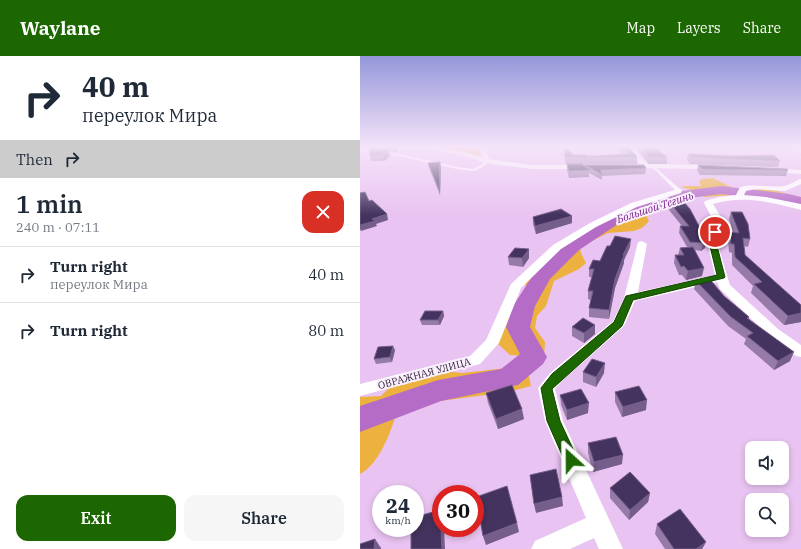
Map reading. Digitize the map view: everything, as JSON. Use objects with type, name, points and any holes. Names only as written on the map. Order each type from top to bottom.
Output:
[{"type":"street","points":[[764,170],[801,172]]},
{"type":"street","points":[[740,195],[755,187],[785,189],[801,181]]},
{"type":"street","name":"ОВРАЖНАЯ УЛИЦА","points":[[360,390],[474,360],[492,343],[515,287],[557,247],[592,225],[634,205],[679,191]]},
{"type":"street","points":[[801,207],[740,195],[720,198],[708,203],[718,222],[712,242],[724,286],[773,332],[801,352]]},
{"type":"street","points":[[610,549],[554,421],[546,388],[556,377],[618,323],[630,298],[642,244]]},
{"type":"street","points":[[630,298],[721,277]]},
{"type":"street","points":[[543,549],[600,524]]},
{"type":"lane","points":[[466,169],[476,169]]},
{"type":"lane","points":[[657,169],[679,191]]},
{"type":"shaded area","points":[[713,178],[737,190],[734,195],[705,197],[702,195],[705,193],[681,186],[701,186],[699,181],[702,179]]},
{"type":"shaded area","points":[[759,189],[777,191],[801,198],[801,204],[766,197],[751,192]]},
{"type":"shaded area","points":[[679,192],[683,194],[676,197],[678,201],[652,210],[646,215],[649,221],[642,228],[634,231],[608,233],[583,245],[580,237],[583,233],[638,205]]},
{"type":"shaded area","points":[[566,247],[580,247],[586,263],[579,269],[554,281],[546,306],[537,316],[535,328],[545,342],[544,357],[510,355],[497,343],[506,316],[529,289],[525,283],[558,249]]},
{"type":"shaded area","points":[[507,368],[528,371],[531,386],[508,392],[440,401],[395,418],[390,433],[377,457],[366,470],[360,474],[360,397],[381,396],[396,381],[436,370],[462,373]]},
{"type":"building","points":[[431,169],[440,169],[439,189]]},
{"type":"building","points":[[568,169],[590,170],[569,171]]},
{"type":"building","points":[[592,169],[623,169],[600,170],[602,174]]},
{"type":"building","points":[[703,169],[786,169],[788,170]]},
{"type":"building","points":[[365,192],[369,201],[372,200],[387,214],[372,219],[375,221],[360,225],[360,193]]},
{"type":"building","points":[[684,202],[690,209],[707,241],[703,243],[690,242],[680,226],[689,226],[670,203]]},
{"type":"building","points":[[561,209],[572,216],[535,226],[533,217]]},
{"type":"building","points":[[731,212],[742,212],[748,224],[750,239],[743,238],[745,255],[801,305],[801,313],[788,316],[754,284],[762,282],[735,257],[734,244],[731,244],[730,232],[739,233]]},
{"type":"building","points":[[615,236],[631,239],[623,255],[615,279],[609,310],[589,308],[593,291],[588,291],[594,269],[589,269],[593,260],[600,261],[607,246],[610,246]]},
{"type":"building","points":[[693,247],[704,268],[688,271],[684,266],[681,267],[675,255],[684,255],[680,248]]},
{"type":"building","points":[[515,248],[529,249],[522,258],[508,257]]},
{"type":"building","points":[[709,278],[724,296],[749,317],[747,318],[794,352],[778,361],[747,336],[753,333],[731,317],[696,281]]},
{"type":"building","points":[[425,311],[443,311],[438,320],[420,320]]},
{"type":"building","points":[[583,318],[595,325],[584,333],[572,327]]},
{"type":"building","points":[[393,346],[390,357],[374,359],[378,347]]},
{"type":"building","points":[[592,359],[605,363],[596,377],[583,372]]},
{"type":"building","points":[[512,385],[522,409],[496,419],[486,393]]},
{"type":"building","points":[[639,386],[647,400],[623,407],[615,392]]},
{"type":"building","points":[[581,389],[589,403],[567,410],[560,395]]},
{"type":"building","points":[[616,437],[623,455],[594,462],[588,443]]},
{"type":"building","points":[[556,469],[562,497],[534,504],[530,475]]},
{"type":"building","points":[[630,472],[650,493],[630,510],[610,488]]},
{"type":"building","points":[[507,486],[517,523],[484,536],[484,494]]},
{"type":"building","points":[[680,509],[706,542],[696,549],[674,549],[657,524]]},
{"type":"building","points":[[432,512],[432,537],[441,537],[442,549],[411,549],[411,537],[424,537],[424,514]]},
{"type":"building","points":[[375,539],[374,549],[360,549],[360,544]]},
{"type":"waterway","name":"Большой Тегинь","points":[[360,419],[438,391],[508,378],[534,357],[518,327],[524,306],[542,276],[573,246],[618,217],[687,194],[721,190],[789,198],[801,201]]},
{"type":"route","points":[[571,460],[554,421],[546,388],[556,377],[618,323],[630,298],[721,277],[712,242],[715,232]]}]
